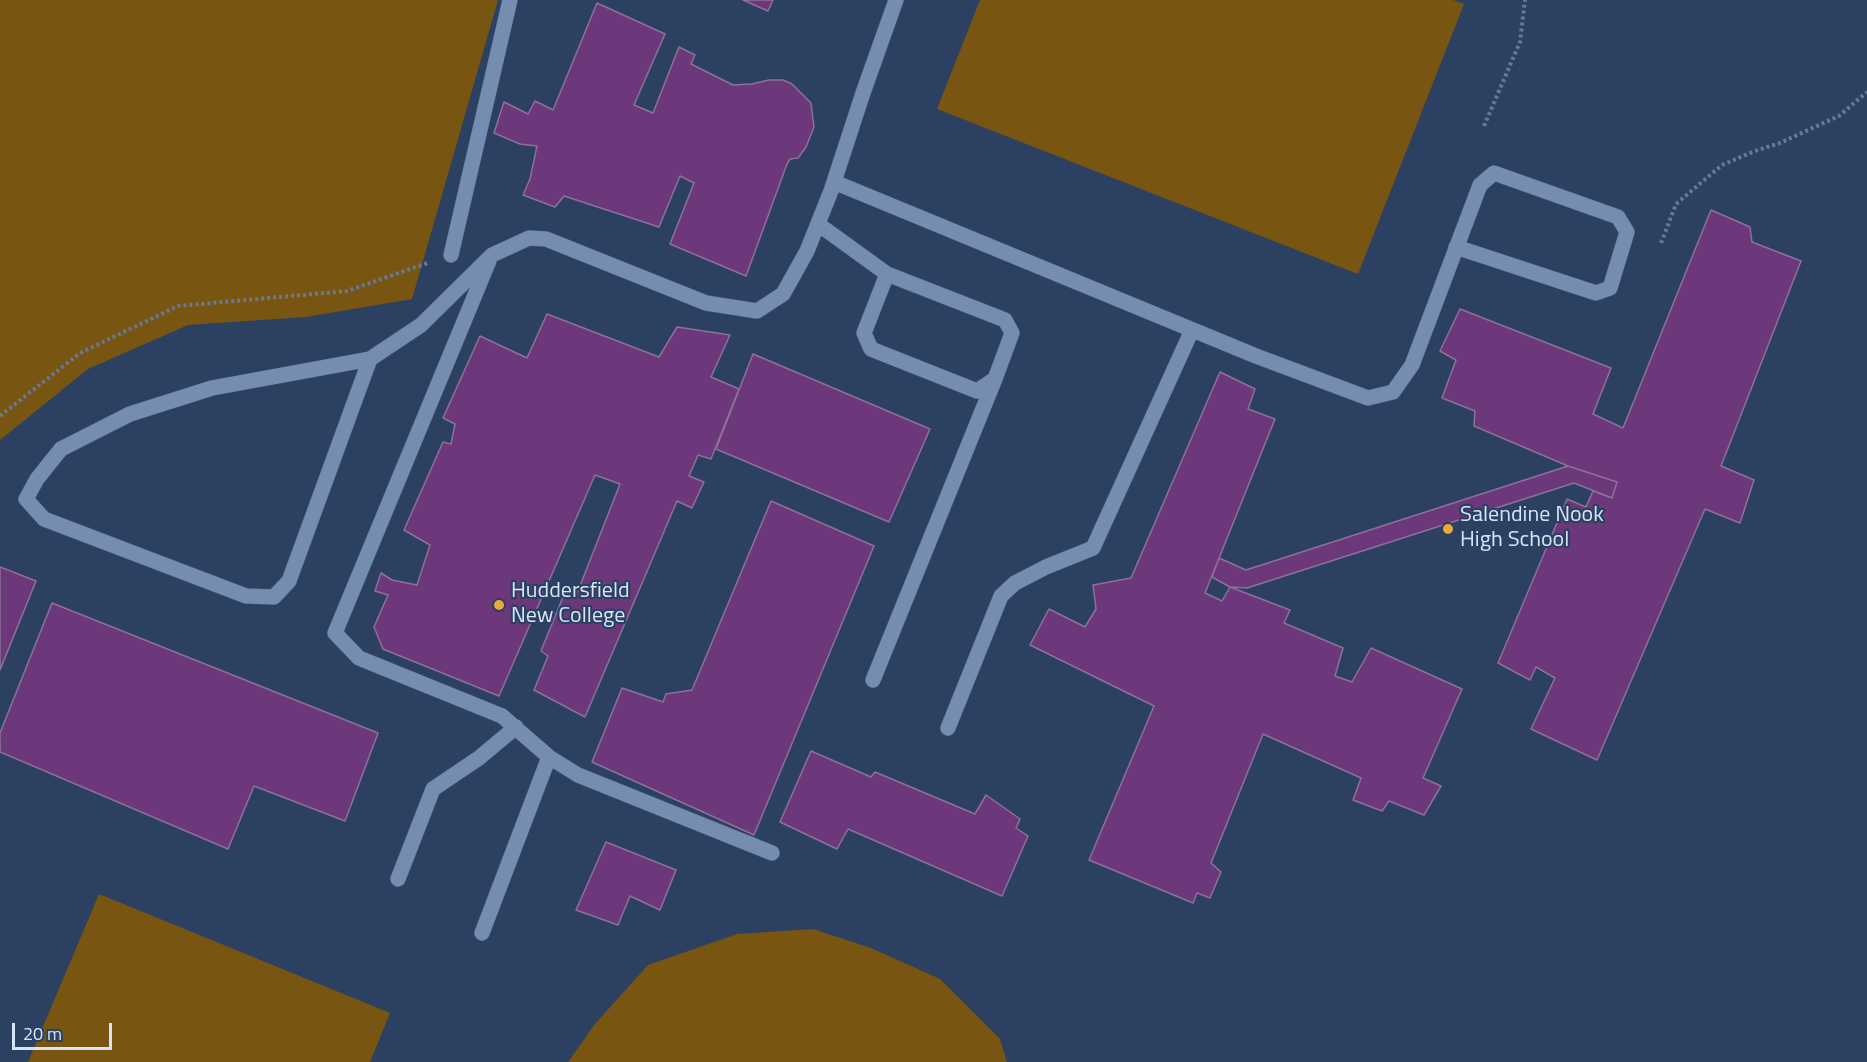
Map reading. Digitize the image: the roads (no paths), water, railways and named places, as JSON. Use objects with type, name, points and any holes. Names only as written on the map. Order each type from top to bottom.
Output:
[{"type":"lane","points":[[451,255],[510,0]]},
{"type":"lane","points":[[370,359],[289,581],[273,597],[246,596],[44,519],[26,499],[37,479],[61,449],[130,414],[212,388],[370,359],[421,325],[492,255],[529,238],[546,239],[706,303],[757,312],[783,294],[807,251],[834,182],[896,0]]},
{"type":"lane","points":[[834,182],[1192,330],[1368,398],[1394,392],[1412,365],[1456,247],[1480,185],[1494,173],[1618,217],[1627,232],[1610,288],[1596,294],[1456,247]]},
{"type":"lane","points":[[818,224],[887,274],[1005,320],[1011,333],[995,379],[873,680]]},
{"type":"lane","points":[[492,255],[336,633],[359,657],[502,716],[549,757],[578,775],[772,853]]},
{"type":"lane","points":[[887,274],[864,333],[871,349],[976,391],[995,379]]},
{"type":"lane","points":[[948,728],[1001,596],[1015,582],[1093,548],[1192,330]]},
{"type":"lane","points":[[398,879],[433,789],[479,758],[516,727]]},
{"type":"lane","points":[[482,933],[549,757]]},
{"type":"place","name":"Salendine Nook High School","points":[[1448,529]]},
{"type":"place","name":"Huddersfield New College","points":[[499,605]]}]
